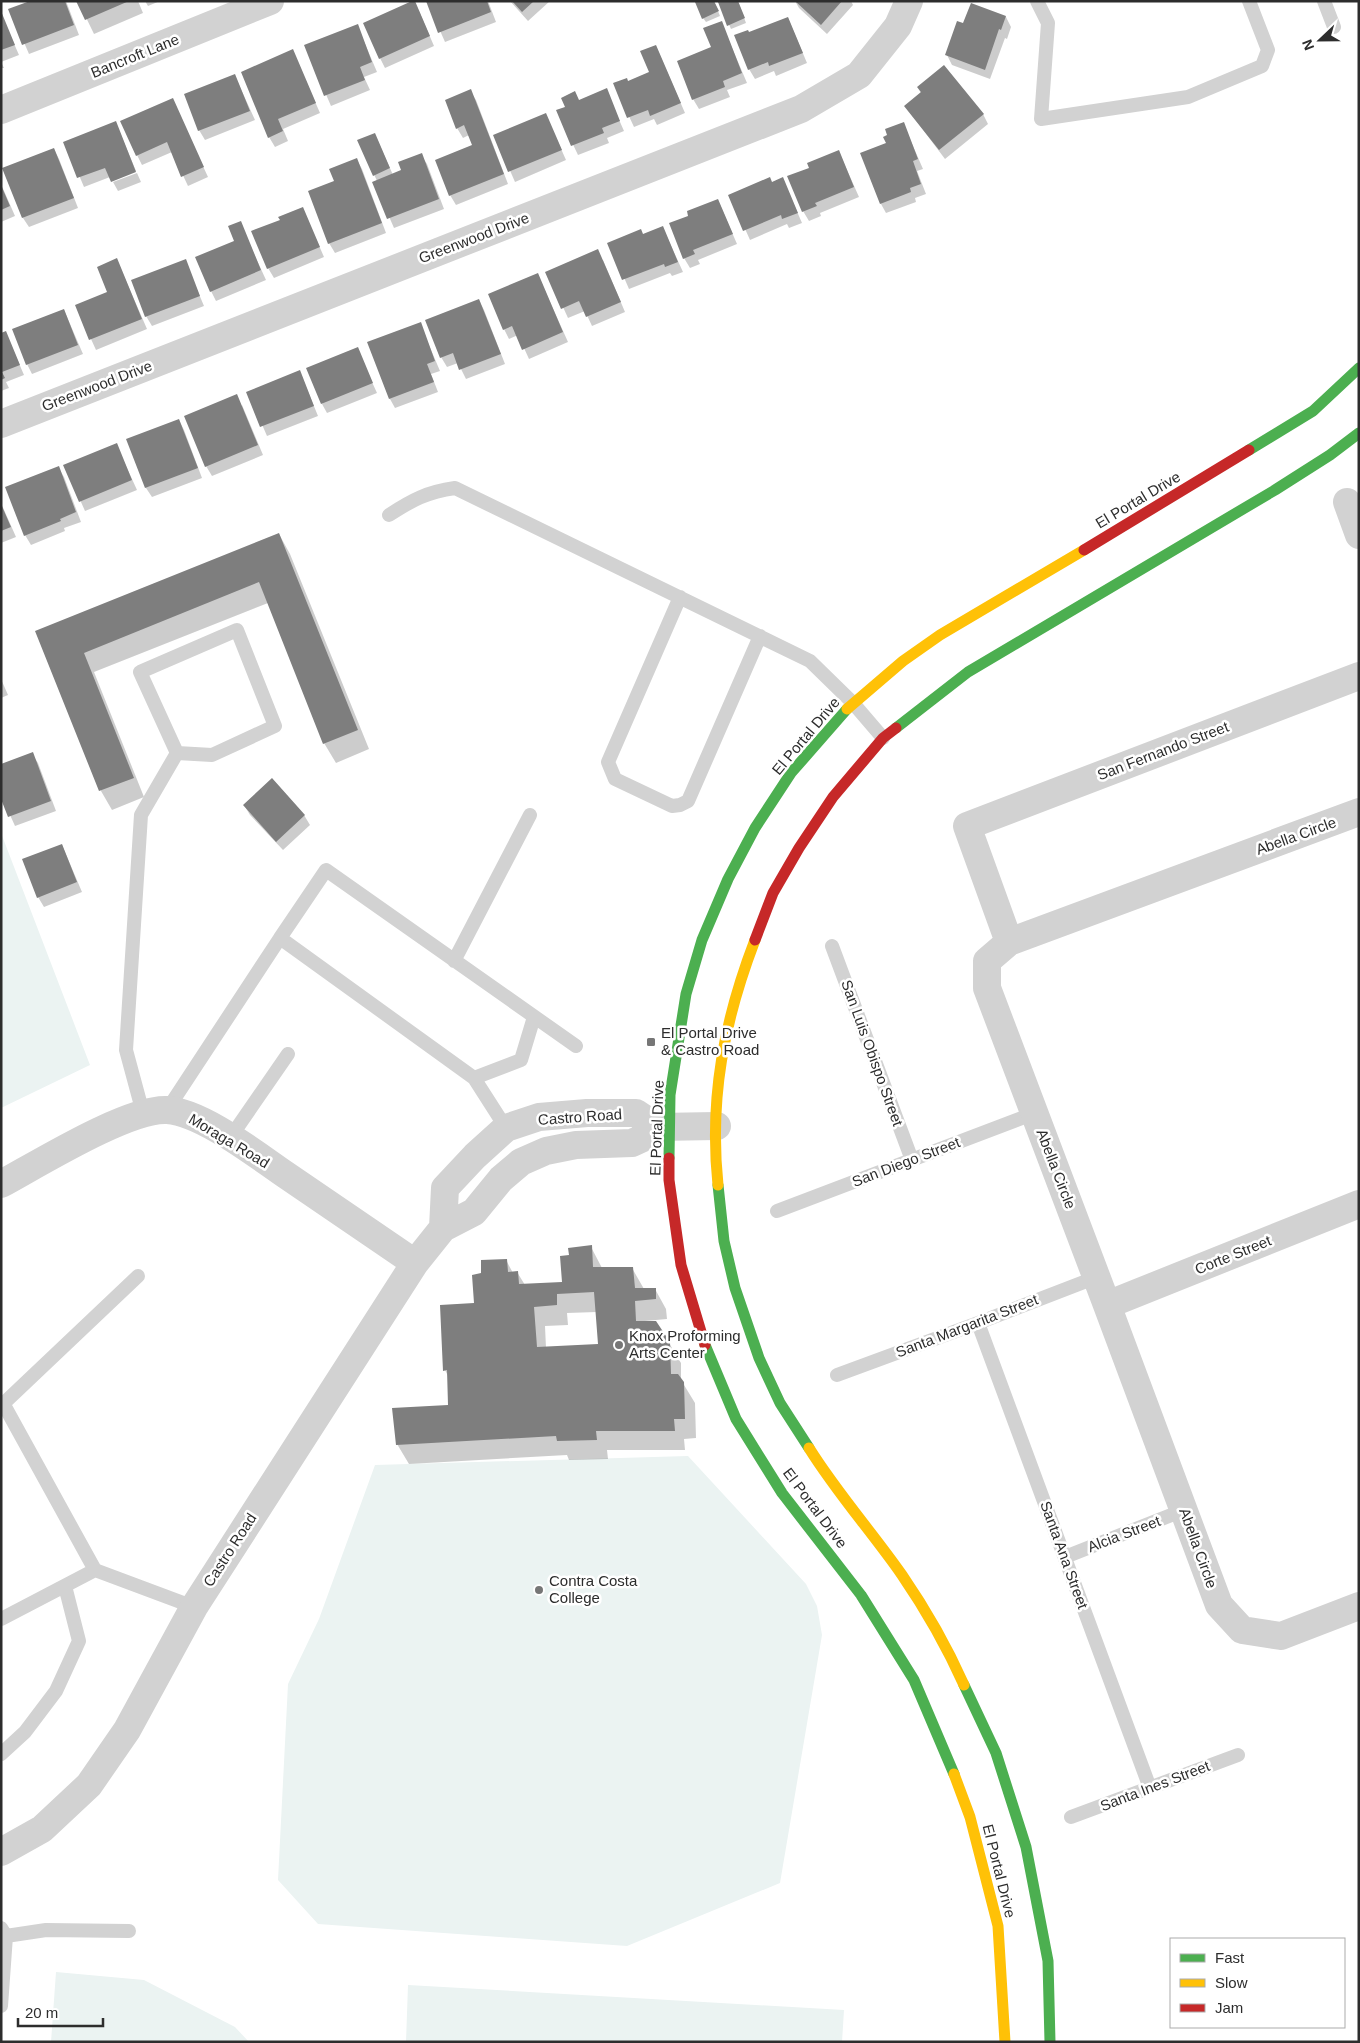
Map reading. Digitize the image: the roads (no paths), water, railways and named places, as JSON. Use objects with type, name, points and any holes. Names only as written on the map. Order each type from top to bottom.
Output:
[{"type":"main road","name":"El Portal Drive","points":[[1005,2042],[998,1926],[970,1817],[947,1755],[914,1680],[861,1595],[782,1493],[736,1419],[702,1339],[681,1265],[669,1180],[664,1127],[686,994],[702,940],[728,879],[755,828],[792,773],[853,703],[903,661],[940,635],[1154,509],[1313,411],[1359,368]]},
{"type":"main road","name":"El Portal Drive","points":[[1050,2042],[1048,1962],[1026,1847],[996,1753],[946,1648],[902,1575],[824,1472],[780,1403],[759,1358],[735,1288],[724,1241],[717,1172],[716,1096],[720,1058],[738,982],[773,893],[799,848],[833,797],[883,738],[968,672],[1283,485],[1330,455],[1359,433]]},
{"type":"street","name":"Bancroft Lane","points":[[1,110],[270,1]]},
{"type":"street","name":"Greenwood Drive","points":[[1,424],[800,109],[859,75],[898,26],[909,1]]},
{"type":"street","points":[[1347,502],[1359,535]]},
{"type":"street","name":"San Fernando Street","points":[[1009,942],[967,826],[1359,676]]},
{"type":"street","name":"Abella Circle","points":[[1358,1608],[1280,1636],[1242,1630],[1218,1605],[1108,1305],[986,988],[987,961],[1009,942],[1359,812]]},
{"type":"street","points":[[1,1184],[104,1129],[155,1112]]},
{"type":"street","name":"Moraga Road","points":[[155,1112],[192,1116],[230,1138],[415,1264]]},
{"type":"street","name":"Castro Road","points":[[443,1228],[445,1188],[475,1156],[506,1128],[539,1118],[587,1113],[636,1113],[664,1127]]},
{"type":"street","points":[[664,1127],[716,1126]]},
{"type":"street","name":"Castro Road","points":[[1,1852],[42,1829],[89,1785],[126,1730],[194,1607],[415,1264],[443,1228],[474,1212],[501,1179],[521,1162],[546,1151],[576,1145],[632,1143],[664,1127]]},
{"type":"street","name":"Corte Street","points":[[1108,1305],[1359,1204]]},
{"type":"lane","points":[[1037,1],[1048,23],[1041,119],[1188,98],[1262,66],[1268,50],[1249,1]]},
{"type":"lane","points":[[1324,1],[1334,27]]},
{"type":"lane","points":[[388,515],[413,499],[434,491],[455,488],[810,661],[853,703],[883,738]]},
{"type":"lane","points":[[680,597],[608,762],[615,779],[672,806],[680,806],[688,800],[760,636]]},
{"type":"lane","points":[[237,630],[275,726],[212,755],[176,754],[140,672],[237,630]]},
{"type":"lane","points":[[176,754],[141,815],[126,1050],[155,1112],[280,938],[326,870],[576,1046]]},
{"type":"lane","points":[[454,961],[530,815]]},
{"type":"lane","points":[[280,938],[474,1078],[506,1128]]},
{"type":"lane","name":"San Luis Obispo Street","points":[[832,946],[912,1160]]},
{"type":"lane","points":[[474,1078],[521,1060],[534,1017]]},
{"type":"lane","points":[[230,1138],[288,1054]]},
{"type":"lane","name":"San Diego Street","points":[[777,1211],[1035,1113]]},
{"type":"lane","points":[[138,1276],[2,1405],[95,1570],[194,1607]]},
{"type":"lane","name":"Santa Margarita Street","points":[[836,1375],[1096,1277]]},
{"type":"lane","name":"Santa Ana Street","points":[[978,1323],[1150,1788]]},
{"type":"lane","name":"Alcia Street","points":[[1065,1557],[1184,1510]]},
{"type":"lane","points":[[1,1619],[95,1570]]},
{"type":"lane","points":[[1,1754],[25,1732],[56,1691],[79,1641],[65,1586]]},
{"type":"lane","name":"Santa Ines Street","points":[[1072,1817],[1238,1755]]},
{"type":"lane","points":[[1,2006],[4,1932],[46,1930],[129,1931]]},
{"type":"place","name":"El Portal Drive & Castro Road","points":[[651,1042]]},
{"type":"place","name":"Knox Proforming Arts Center","points":[[619,1345]]},
{"type":"place","name":"Contra Costa College","points":[[539,1590]]}]
